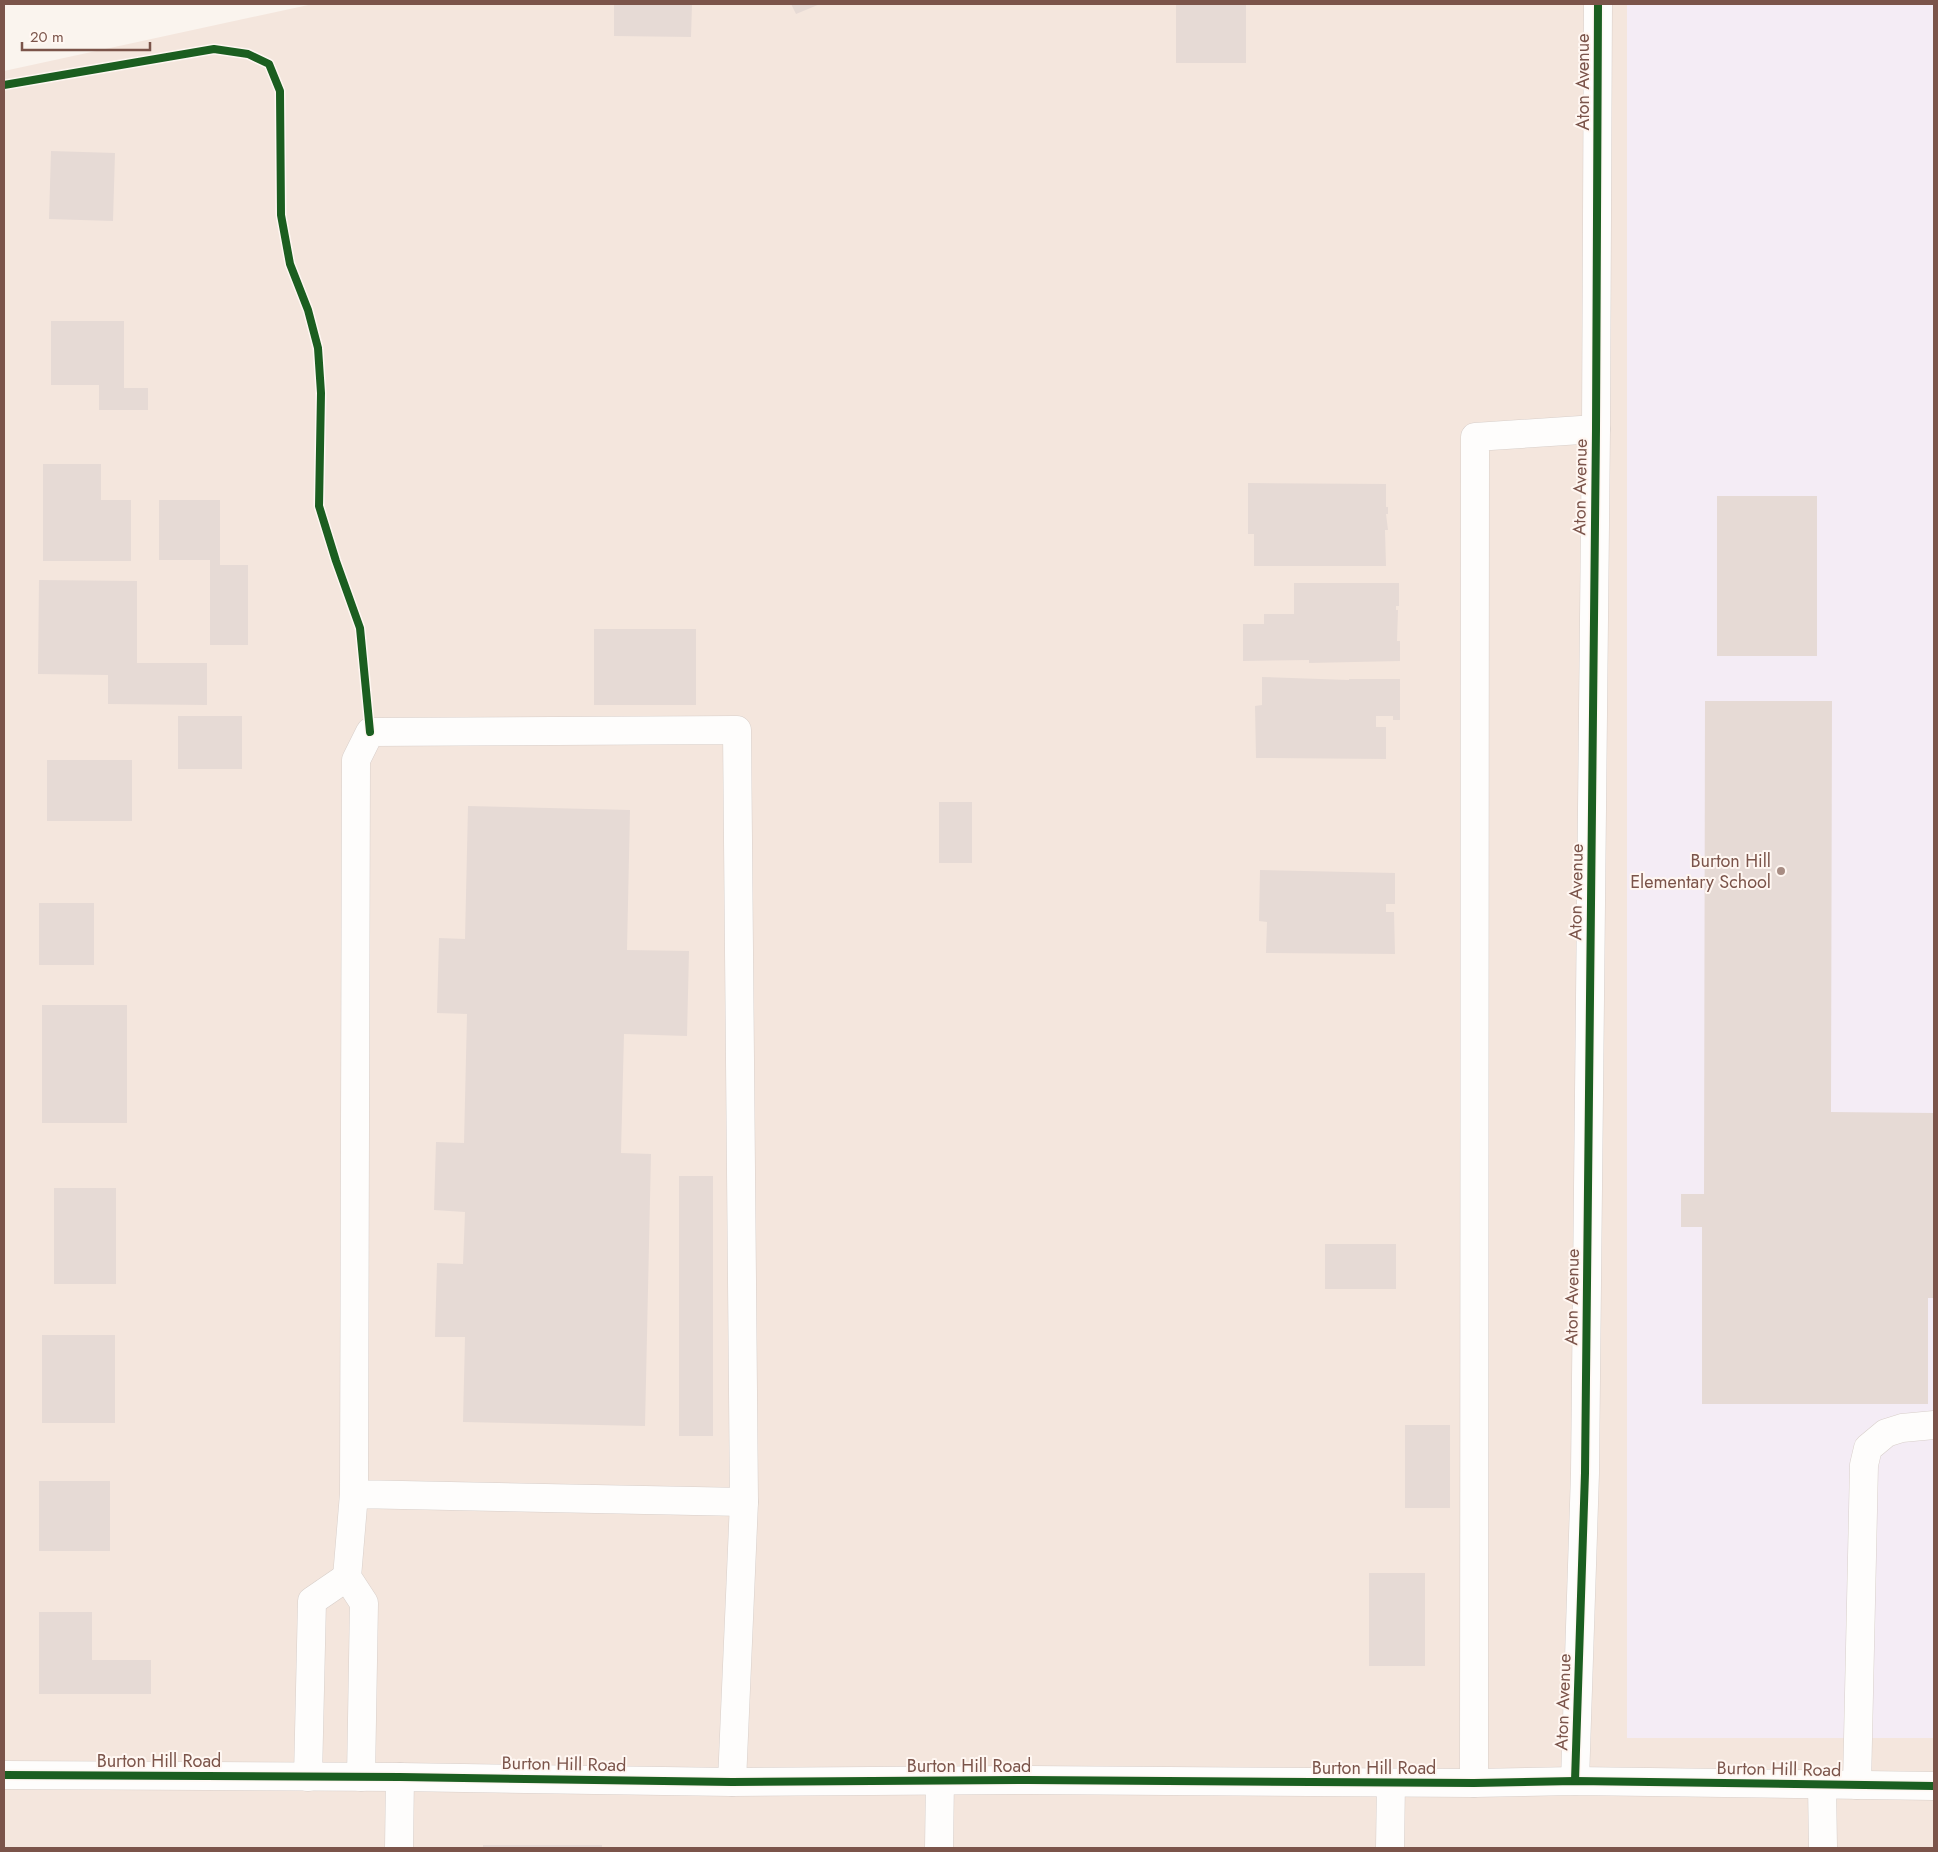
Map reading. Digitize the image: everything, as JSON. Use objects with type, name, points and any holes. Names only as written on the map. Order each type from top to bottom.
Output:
[{"type":"street","name":"Aton Avenue","points":[[1575,1781],[1585,1474],[1596,429],[1598,4]]},
{"type":"street","points":[[1474,1783],[1475,437],[1596,429]]},
{"type":"street","points":[[361,1777],[364,1603],[347,1577],[354,1494],[356,760],[370,732],[737,730],[744,1502],[732,1782]]},
{"type":"street","points":[[1857,1785],[1864,1464],[1868,1448],[1886,1433],[1902,1428],[1934,1425]]},
{"type":"street","points":[[354,1494],[744,1502]]},
{"type":"street","points":[[308,1778],[312,1601],[347,1577]]},
{"type":"street","name":"Burton Hill Road","points":[[4,1775],[400,1777],[732,1782],[940,1780],[1474,1783],[1575,1781],[1934,1786]]},
{"type":"street","points":[[399,1848],[400,1777]]},
{"type":"street","points":[[939,1848],[940,1780]]},
{"type":"street","points":[[1390,1783],[1390,1848]]},
{"type":"street","points":[[1822,1785],[1823,1848]]},
{"type":"shaded area","points":[[313,4],[1934,4],[1934,1848],[4,1848],[4,71]]},
{"type":"shaded area","name":"Burton Hill Elementary School","points":[[1627,4],[1934,4],[1934,1738],[1627,1738]]},
{"type":"building","points":[[614,4],[692,4],[691,37],[614,36]]},
{"type":"building","points":[[791,4],[820,4],[796,14]]},
{"type":"building","points":[[1176,4],[1246,4],[1246,63],[1176,63]]},
{"type":"building","points":[[51,151],[115,153],[113,221],[49,219]]},
{"type":"building","points":[[51,321],[124,321],[124,388],[148,388],[148,410],[99,410],[99,385],[51,385]]},
{"type":"building","points":[[43,464],[101,464],[101,500],[131,500],[131,561],[43,561]]},
{"type":"building","points":[[1248,483],[1386,484],[1388,530],[1385,530],[1386,566],[1254,566],[1254,534],[1248,534]]},
{"type":"building","points":[[1717,496],[1817,496],[1817,656],[1717,656]]},
{"type":"building","points":[[159,500],[220,500],[220,565],[248,565],[248,645],[210,645],[210,560],[159,560]]},
{"type":"building","points":[[39,580],[137,581],[137,663],[207,663],[207,705],[108,704],[108,675],[38,674]]},
{"type":"building","points":[[1294,583],[1399,583],[1399,606],[1396,606],[1396,610],[1398,610],[1397,641],[1400,641],[1400,661],[1309,663],[1309,660],[1243,661],[1243,624],[1264,624],[1264,614],[1294,614]]},
{"type":"building","points":[[594,629],[696,629],[696,705],[594,705]]},
{"type":"building","points":[[1262,677],[1349,680],[1400,679],[1400,720],[1393,720],[1393,716],[1376,716],[1376,727],[1386,727],[1386,759],[1256,758],[1255,706],[1262,705]]},
{"type":"building","points":[[1705,701],[1832,701],[1831,1112],[1934,1113],[1934,1298],[1928,1298],[1928,1404],[1702,1404],[1702,1227],[1681,1227],[1681,1194],[1704,1194]]},
{"type":"building","points":[[178,716],[242,716],[242,769],[178,769]]},
{"type":"building","points":[[47,760],[132,760],[132,821],[47,821]]},
{"type":"building","points":[[939,802],[972,802],[972,863],[939,863]]},
{"type":"building","points":[[468,806],[630,810],[627,950],[689,951],[687,1036],[624,1034],[621,1153],[651,1154],[645,1426],[463,1422],[465,1337],[435,1337],[437,1263],[463,1264],[465,1212],[434,1210],[436,1142],[464,1143],[467,1014],[437,1013],[439,938],[465,939]]},
{"type":"building","points":[[1260,870],[1395,873],[1395,904],[1386,904],[1386,912],[1394,912],[1395,954],[1266,953],[1267,922],[1259,921]]},
{"type":"building","points":[[39,903],[94,903],[94,965],[39,965]]},
{"type":"building","points":[[42,1005],[127,1005],[127,1123],[42,1123]]},
{"type":"building","points":[[679,1176],[713,1176],[713,1436],[679,1436]]},
{"type":"building","points":[[54,1188],[116,1188],[116,1284],[54,1284]]},
{"type":"building","points":[[1325,1244],[1396,1244],[1396,1289],[1325,1289]]},
{"type":"building","points":[[42,1335],[115,1335],[115,1423],[42,1423]]},
{"type":"building","points":[[1405,1425],[1450,1425],[1450,1508],[1405,1508]]},
{"type":"building","points":[[39,1481],[110,1481],[110,1551],[39,1551]]},
{"type":"building","points":[[1369,1573],[1425,1573],[1425,1666],[1369,1666]]},
{"type":"building","points":[[39,1612],[92,1612],[92,1660],[151,1660],[151,1694],[39,1694]]},
{"type":"building","points":[[483,1845],[602,1845],[602,1848],[483,1848]]},
{"type":"cycle path","points":[[1575,1781],[1585,1473],[1596,429],[1598,4]]},
{"type":"cycle path","points":[[4,85],[214,49],[248,54],[269,64],[280,91],[281,215],[290,264],[308,310],[318,348],[321,393],[319,506],[360,628],[370,732]]},
{"type":"cycle path","points":[[4,1775],[400,1777],[732,1782],[1028,1780],[1474,1783],[1575,1781],[1934,1786]]},
{"type":"place","name":"Burton Hill Elementary School","points":[[1781,871]]}]
